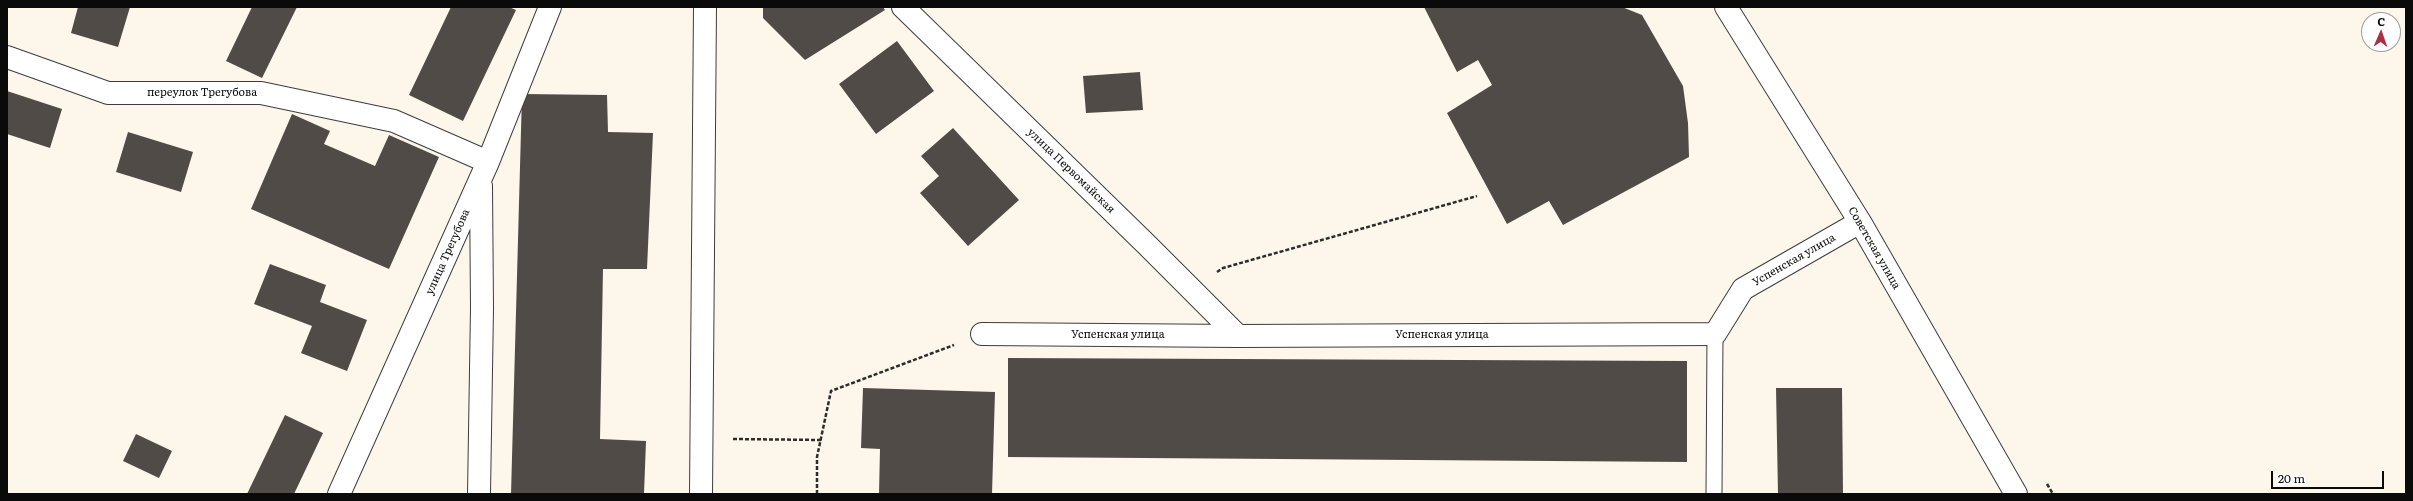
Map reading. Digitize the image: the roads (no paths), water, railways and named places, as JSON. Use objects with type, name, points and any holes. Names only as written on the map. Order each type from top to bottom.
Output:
[{"type":"street","name":"улица Трегубова","points":[[339,494],[484,170],[550,7]]},
{"type":"street","points":[[702,494],[705,7]]},
{"type":"street","name":"улица Первомайская","points":[[903,7],[1238,336]]},
{"type":"street","name":"Советская улица","points":[[1726,7],[1860,222],[2016,494]]},
{"type":"street","name":"переулок Трегубова","points":[[7,57],[108,94],[261,93],[394,121],[484,170]]},
{"type":"street","points":[[479,494],[484,170]]},
{"type":"street","name":"Успенская улица","points":[[982,334],[1238,336],[1715,334],[1743,288],[1860,222]]},
{"type":"lane","points":[[1714,494],[1715,334]]}]
